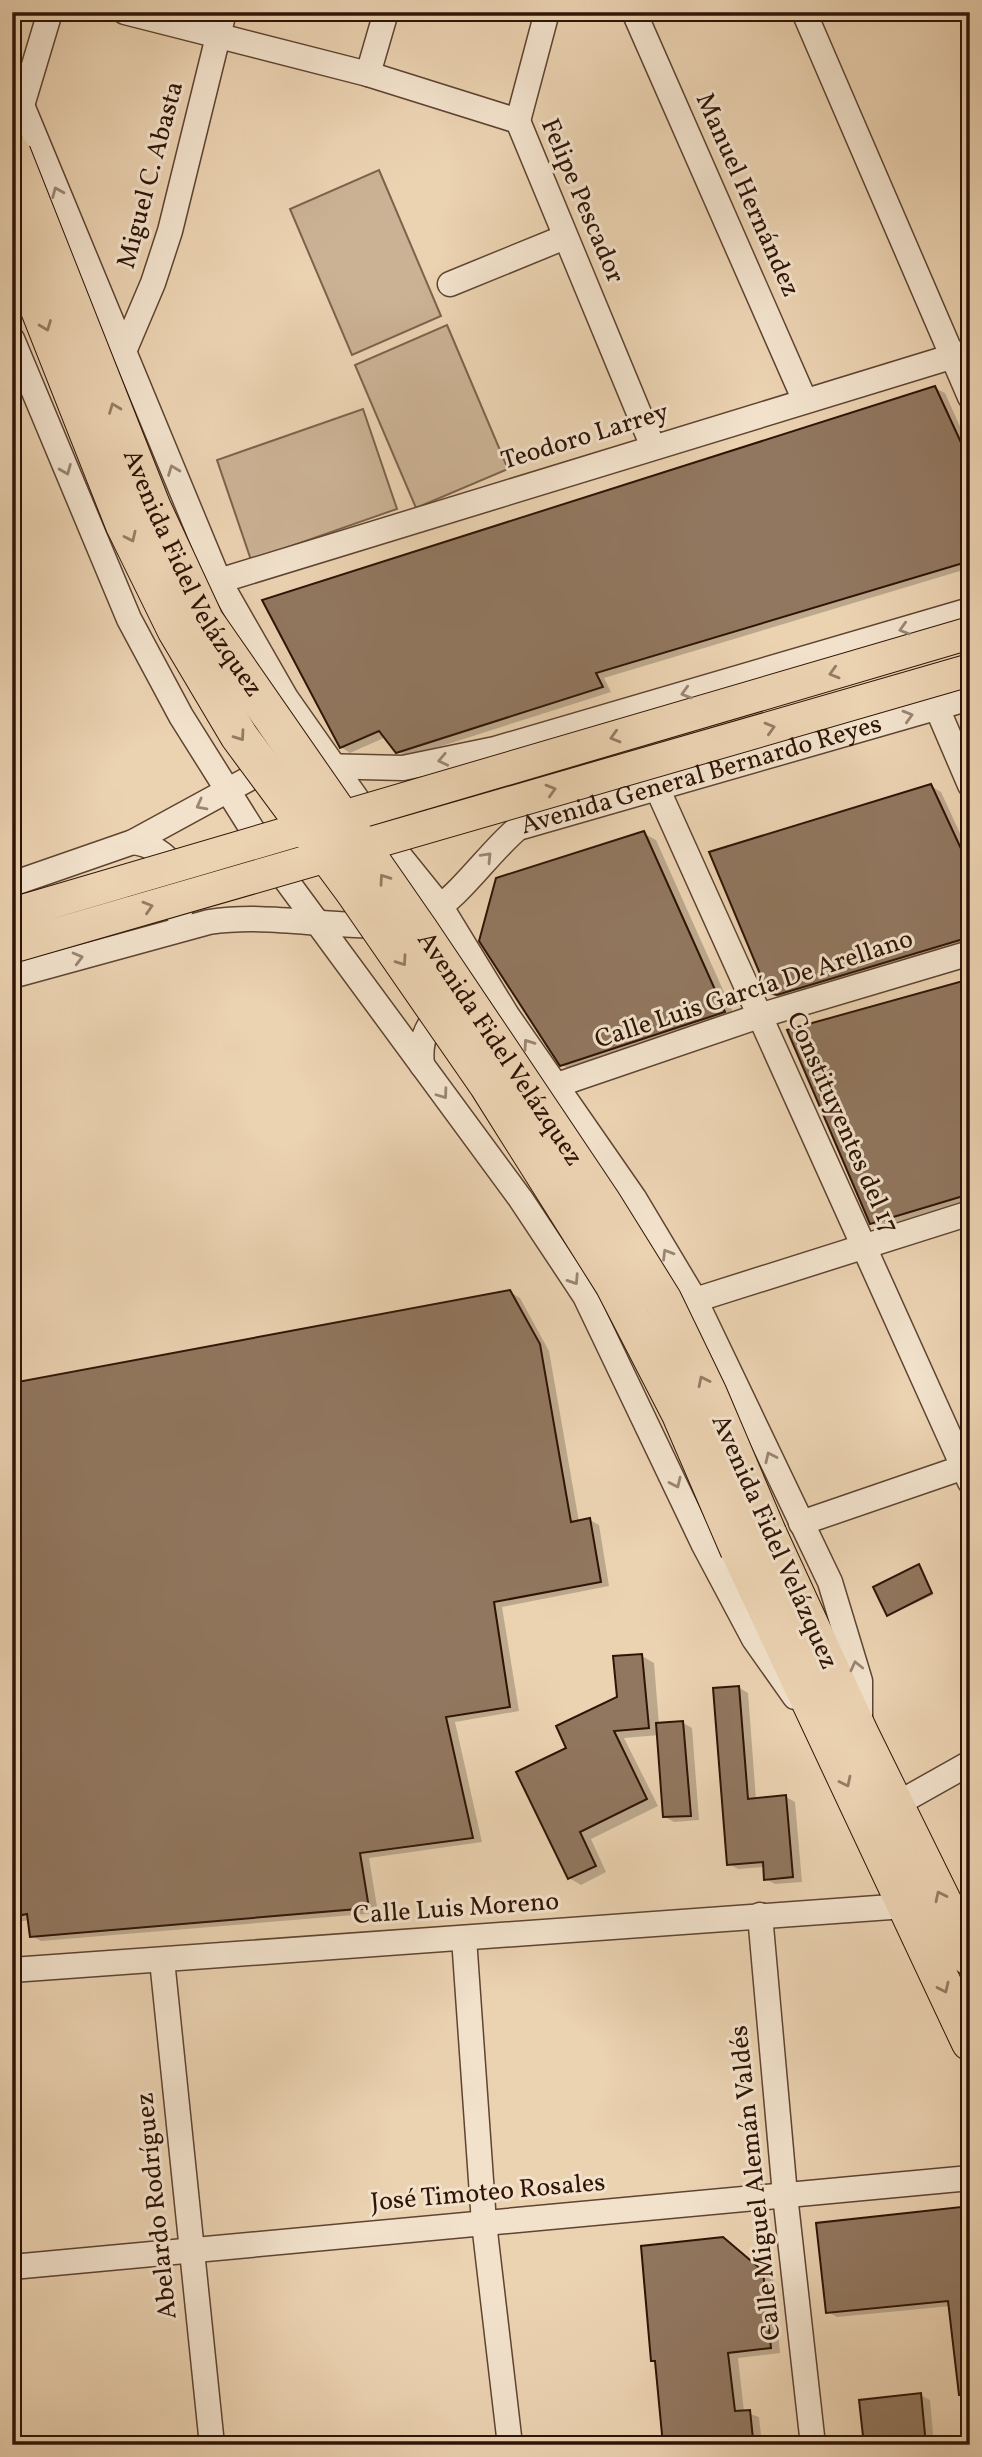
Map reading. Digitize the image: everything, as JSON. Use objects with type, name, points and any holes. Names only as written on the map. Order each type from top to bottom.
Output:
[{"type":"highway","name":"Avenida Fidel Velázquez","points":[[12,153],[152,507],[205,621],[420,931],[602,1202],[649,1278],[709,1393],[769,1536],[860,1734],[897,1804],[970,1957]]},
{"type":"highway","name":"Avenida Fidel Velázquez","points":[[12,241],[124,524],[177,630],[239,736],[353,890],[488,1085],[614,1286],[680,1413],[769,1536],[816,1721],[970,2042]]},
{"type":"main road","points":[[12,914],[970,633]]},
{"type":"main road","name":"Avenida General Bernardo Reyes","points":[[12,947],[970,670]]},
{"type":"street","points":[[12,140],[50,12]]},
{"type":"street","name":"Felipe Pescador","points":[[125,12],[221,24],[518,121],[653,447]]},
{"type":"street","points":[[368,74],[386,12]]},
{"type":"street","points":[[518,121],[547,12]]},
{"type":"street","name":"Manuel Hernández","points":[[634,12],[805,401]]},
{"type":"street","points":[[804,12],[961,354],[970,397]]},
{"type":"street","name":"Miguel C. Abasta","points":[[125,349],[153,283],[170,231],[221,24]]},
{"type":"street","points":[[12,81],[219,581],[268,668],[332,766],[441,908],[507,1015],[634,1198],[695,1300],[769,1536],[967,1472]]},
{"type":"street","points":[[12,241],[43,228],[73,231]]},
{"type":"street","points":[[450,284],[565,237]]},
{"type":"street","points":[[12,339],[129,619],[181,716],[272,861],[520,1198],[585,1296],[704,1545],[754,1639],[783,1682],[816,1721]]},
{"type":"street","name":"Teodoro Larrey","points":[[219,581],[961,354]]},
{"type":"street","points":[[12,884],[134,842],[227,791],[278,768],[294,765],[403,768],[495,749],[970,610]]},
{"type":"street","points":[[155,664],[163,674],[186,685],[212,684],[234,672],[249,651],[253,639]]},
{"type":"street","name":"Avenida General Bernardo Reyes","points":[[12,976],[163,934],[235,918],[259,916],[351,927],[397,924],[441,908],[488,855],[518,828],[970,698]]},
{"type":"street","points":[[937,708],[970,786]]},
{"type":"street","points":[[495,749],[480,774],[484,803],[492,815],[518,828]]},
{"type":"street","name":"Constituyentes del 17","points":[[657,788],[967,1472]]},
{"type":"street","points":[[134,842],[160,851],[179,876],[182,907],[176,921],[163,934]]},
{"type":"street","name":"Calle Luis García De Arellano","points":[[557,1085],[762,1015],[970,953]]},
{"type":"street","points":[[422,1065],[423,1040],[428,1027],[446,1009],[458,1004],[484,1003],[507,1015]]},
{"type":"street","points":[[695,1300],[970,1213]]},
{"type":"street","points":[[897,1804],[970,1763]]},
{"type":"street","name":"Calle Luis Moreno","points":[[12,1970],[905,1906]]},
{"type":"street","name":"Calle Miguel Alemán Valdés","points":[[761,1916],[785,2195],[813,2445]]},
{"type":"street","points":[[464,1938],[484,2223],[510,2445]]},
{"type":"street","name":"Abelardo Rodríguez","points":[[162,1960],[212,2445]]},
{"type":"street","name":"José Timoteo Rosales","points":[[12,2267],[970,2178]]},
{"type":"shaded area","points":[[379,170],[441,316],[352,355],[290,209]]},
{"type":"shaded area","points":[[447,325],[508,469],[416,508],[355,365]]},
{"type":"shaded area","points":[[363,409],[397,509],[251,560],[217,460]]},
{"type":"building","points":[[935,386],[970,462],[970,561],[596,673],[603,687],[396,753],[379,731],[340,748],[262,600]]},
{"type":"building","points":[[931,784],[970,868],[970,937],[777,995],[768,993],[709,852]]},
{"type":"building","points":[[644,831],[725,1012],[560,1066],[479,941],[496,878]]},
{"type":"building","points":[[970,979],[970,1194],[870,1224],[787,1030]]},
{"type":"building","points":[[510,1290],[540,1344],[571,1522],[590,1518],[601,1582],[494,1602],[510,1707],[446,1717],[473,1838],[360,1853],[369,1908],[30,1937],[27,1914],[12,1917],[12,1383]]},
{"type":"building","points":[[919,1564],[932,1593],[887,1616],[873,1587]]},
{"type":"building","points":[[642,1654],[649,1728],[614,1731],[647,1799],[580,1832],[596,1866],[568,1879],[516,1772],[566,1748],[556,1726],[617,1697],[613,1656]]},
{"type":"building","points":[[739,1686],[748,1799],[786,1795],[793,1877],[764,1880],[763,1862],[727,1865],[713,1688]]},
{"type":"building","points":[[683,1721],[691,1816],[663,1817],[656,1723]]},
{"type":"building","points":[[970,2206],[970,2395],[959,2395],[948,2301],[826,2313],[816,2223]]},
{"type":"building","points":[[723,2237],[763,2271],[771,2348],[728,2353],[735,2411],[750,2410],[753,2439],[663,2445],[655,2361],[651,2361],[641,2246]]},
{"type":"building","points":[[921,2393],[926,2445],[864,2445],[859,2400]]}]
